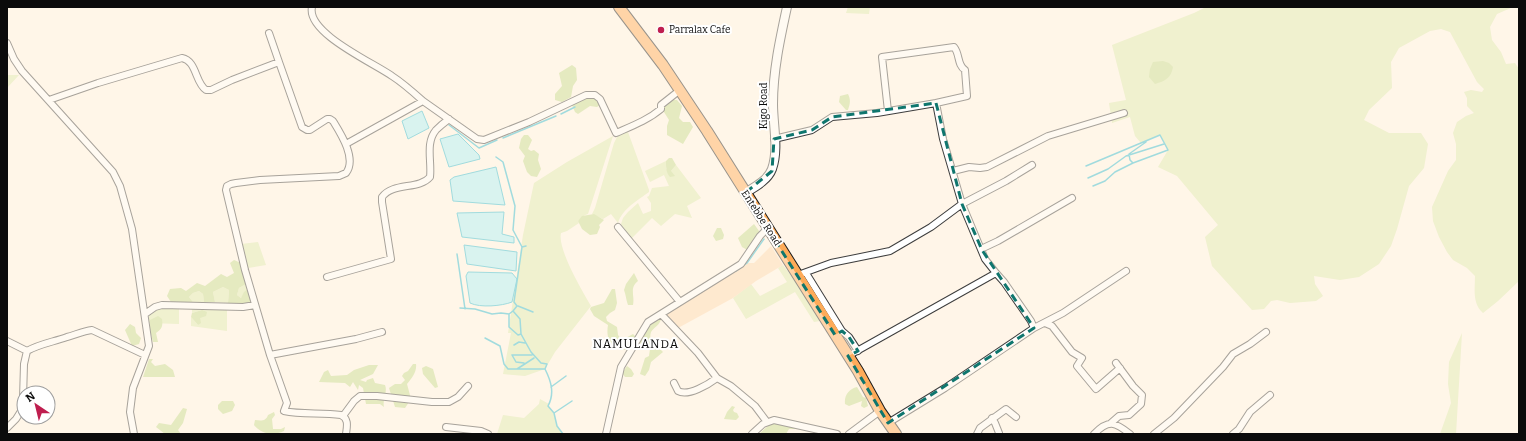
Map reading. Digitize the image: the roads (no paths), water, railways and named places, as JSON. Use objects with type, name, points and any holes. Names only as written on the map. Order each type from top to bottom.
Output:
[{"type":"main road","name":"Entebbe Road","points":[[619,7],[680,90],[768,228],[802,274],[838,333],[853,354],[880,411],[896,434]]},
{"type":"street","points":[[312,7],[311,13],[313,17],[330,37],[351,52],[394,77],[423,101],[477,138],[484,140],[529,122],[586,95],[595,95],[600,99],[616,133],[641,122],[656,113],[661,109],[661,105],[680,90]]},
{"type":"street","name":"Kigo Road","points":[[745,193],[764,180],[772,171],[775,150],[773,105],[774,81],[777,53],[788,7]]},
{"type":"street","points":[[268,33],[300,124],[302,127],[310,130],[330,119],[333,121],[346,144],[350,164],[348,170],[343,175],[339,176],[260,180],[236,183],[227,186],[226,196],[255,305],[270,355],[287,403],[284,411],[291,413],[316,412],[343,416],[347,420],[346,434]]},
{"type":"street","points":[[7,43],[14,59],[22,71],[113,172],[117,179],[132,229],[149,346],[133,388],[131,399],[130,412],[134,434]]},
{"type":"street","points":[[774,139],[812,130],[832,117],[888,111],[967,96],[965,70],[960,65],[958,52],[954,47],[882,57],[888,111]]},
{"type":"street","points":[[49,100],[98,83],[182,58],[188,60],[202,86],[206,90],[211,90],[232,80],[279,62]]},
{"type":"street","points":[[346,144],[423,101]]},
{"type":"street","points":[[936,103],[943,139],[962,204],[981,249],[990,267],[1004,282],[1031,321],[1034,328]]},
{"type":"street","points":[[953,171],[969,167],[987,167],[1048,136],[1124,113]]},
{"type":"street","points":[[327,276],[391,259],[382,197],[399,188],[423,182],[430,177],[429,152],[433,137],[436,130],[449,119]]},
{"type":"street","points":[[802,274],[838,261],[890,251],[931,227],[962,204],[1006,181],[1032,165]]},
{"type":"street","points":[[981,249],[998,241],[1072,198]]},
{"type":"street","points":[[618,227],[680,302]]},
{"type":"street","points":[[606,434],[621,367],[648,322],[741,264],[760,236],[768,228]]},
{"type":"street","points":[[888,423],[945,388],[1034,328],[1063,313],[1126,271]]},
{"type":"street","points":[[853,354],[938,304],[996,273]]},
{"type":"street","points":[[145,314],[154,307],[162,305],[243,307],[255,305]]},
{"type":"street","points":[[661,314],[698,353],[717,378],[731,386],[753,404],[767,422]]},
{"type":"street","points":[[1045,323],[1052,326],[1072,352],[1082,358],[1078,366],[1096,389],[1118,365],[1133,386],[1142,395],[1141,404],[1129,415],[1119,416],[1111,423],[1104,425],[1094,434]]},
{"type":"street","points":[[7,428],[21,411],[23,399],[24,364],[27,351],[36,346],[66,338],[85,330],[92,330],[145,355]]},
{"type":"street","points":[[270,355],[340,342],[382,332]]},
{"type":"street","points":[[1154,434],[1174,418],[1219,371],[1233,354],[1266,332]]},
{"type":"street","points":[[7,341],[27,351]]},
{"type":"street","points":[[674,383],[678,391],[686,393],[704,386],[717,378]]},
{"type":"street","points":[[343,416],[354,401],[360,396],[449,402],[456,399],[468,386]]},
{"type":"street","points":[[1233,434],[1239,429],[1250,412],[1270,395]]},
{"type":"street","points":[[977,434],[980,428],[1006,409],[1016,417]]},
{"type":"street","points":[[849,434],[880,411]]},
{"type":"street","points":[[992,418],[999,433]]},
{"type":"street","points":[[752,434],[767,422],[778,420],[837,434]]},
{"type":"street","points":[[1111,423],[1130,434]]},
{"type":"street","points":[[446,427],[481,431],[488,434]]},
{"type":"water","points":[[422,111],[429,128],[408,139],[402,121]]},
{"type":"water","points":[[458,134],[479,155],[480,159],[449,167],[440,139]]},
{"type":"water","points":[[496,167],[505,205],[453,201],[450,180],[454,177]]},
{"type":"water","points":[[504,212],[502,234],[514,237],[514,243],[462,237],[457,213]]},
{"type":"water","points":[[464,245],[517,252],[516,271],[467,264]]},
{"type":"water","points":[[468,272],[512,273],[517,279],[512,302],[503,305],[491,306],[479,306],[470,303],[466,276]]},
{"type":"waterway","points":[[561,114],[575,107]]},
{"type":"waterway","points":[[503,138],[556,116]]},
{"type":"waterway","points":[[449,125],[479,148],[497,140]]},
{"type":"waterway","points":[[1086,166],[1160,135],[1168,150],[1133,163],[1115,172],[1105,181],[1093,186]]},
{"type":"waterway","points":[[1133,163],[1130,160],[1129,154],[1146,142]]},
{"type":"waterway","points":[[1088,178],[1108,169],[1126,156],[1164,144]]},
{"type":"waterway","points":[[496,157],[503,162],[515,206],[513,230],[522,247]]},
{"type":"waterway","points":[[736,271],[747,263],[764,239]]},
{"type":"waterway","points":[[513,311],[517,306],[514,302],[522,247],[526,246]]},
{"type":"waterway","points":[[457,254],[465,309]]},
{"type":"waterway","points":[[518,306],[533,312]]},
{"type":"waterway","points":[[460,308],[475,309],[492,314],[509,314],[513,311],[520,319],[521,334],[531,352],[541,363],[547,364],[545,369],[549,378],[552,392],[548,406],[554,413],[557,426],[563,434]]},
{"type":"waterway","points":[[509,314],[509,327],[518,335],[521,334]]},
{"type":"waterway","points":[[485,338],[500,346],[504,364],[508,369],[545,369]]},
{"type":"waterway","points":[[514,345],[519,342],[525,343]]},
{"type":"waterway","points":[[512,355],[532,355]]},
{"type":"waterway","points":[[512,355],[516,362],[524,363]]},
{"type":"waterway","points":[[517,369],[534,358]]},
{"type":"waterway","points":[[551,387],[566,376]]},
{"type":"waterway","points":[[554,413],[572,401]]},
{"type":"place","name":"Parralax Cafe","points":[[661,30]]},
{"type":"district","name":"NAMULANDA","points":[[636,344]]}]
